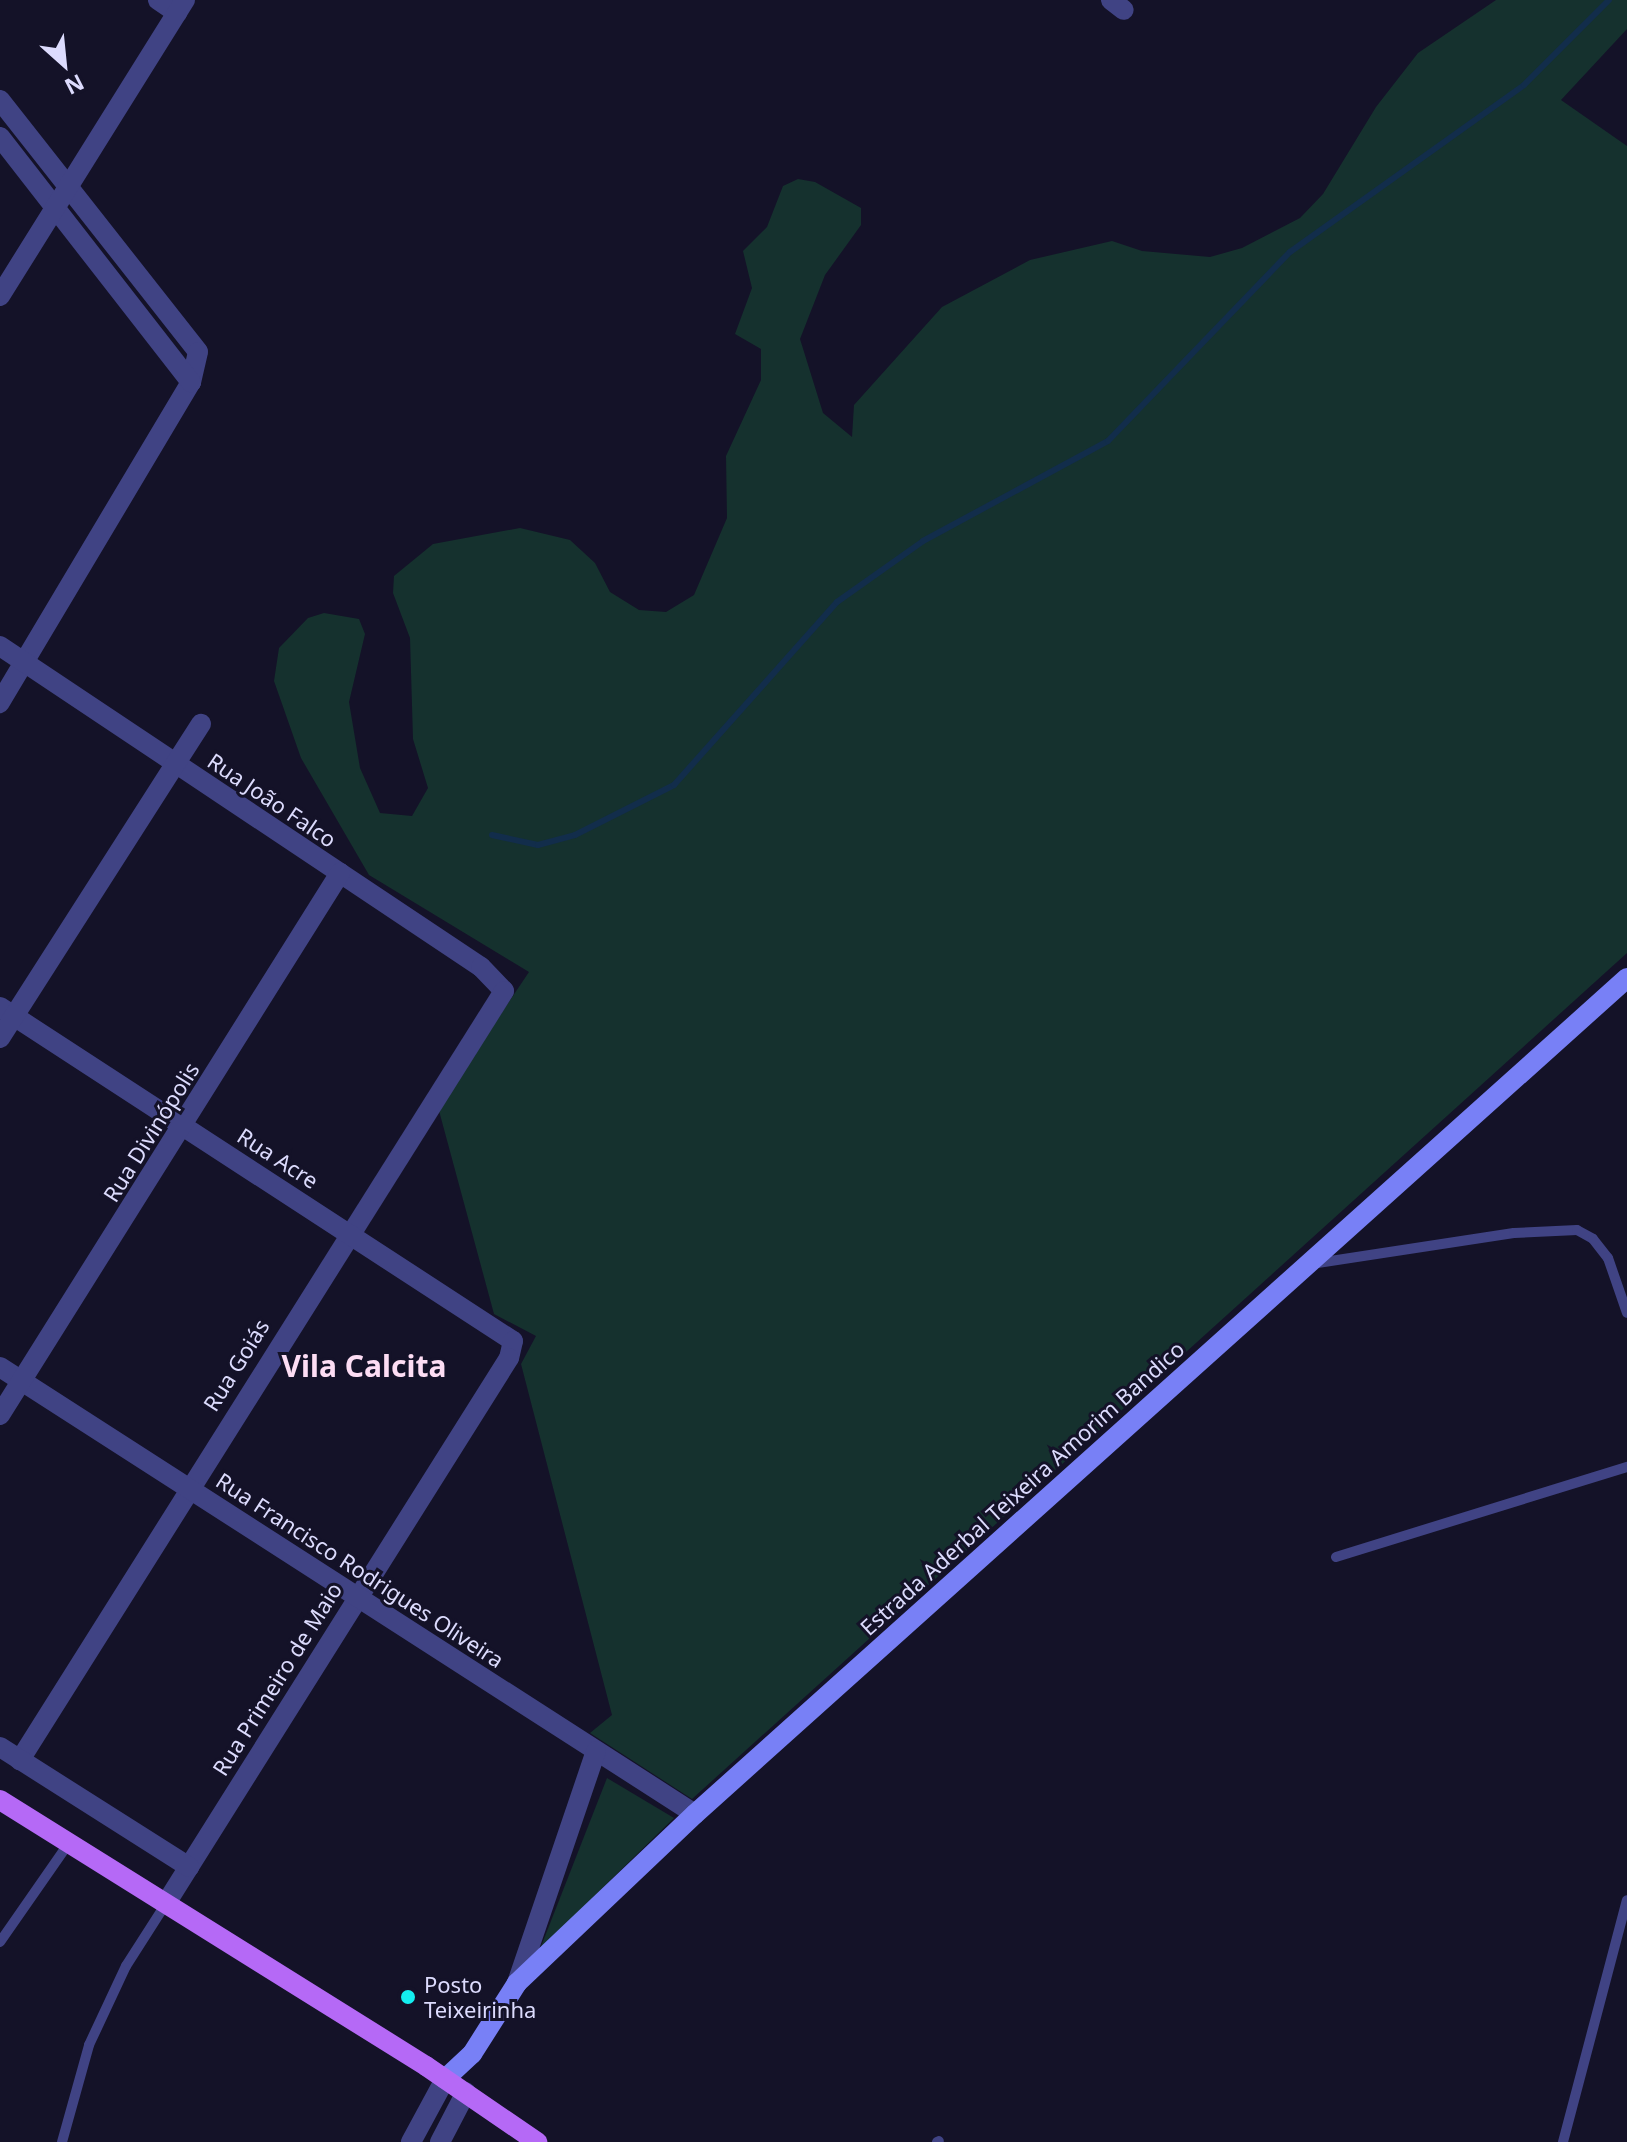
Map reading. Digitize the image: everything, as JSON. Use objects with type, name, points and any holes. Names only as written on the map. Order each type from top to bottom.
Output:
[{"type":"main road","name":"Estrada Aderbal Teixeira Amorim Bandico","points":[[445,2079],[472,2054],[517,1983],[695,1814],[1627,978]]},
{"type":"main road","points":[[0,1800],[466,2092],[537,2142]]},
{"type":"main road","name":"Estrada Aderbal Teixeira Amorim Bandico","points":[[466,2092],[472,2054]]},
{"type":"street","points":[[0,296],[181,6],[158,0]]},
{"type":"street","points":[[0,100],[198,352],[191,382],[27,664],[0,703]]},
{"type":"street","points":[[0,137],[191,382]]},
{"type":"street","name":"Rua João Falco","points":[[0,646],[498,980],[504,991],[501,1002]]},
{"type":"street","points":[[0,1038],[7,1011],[201,724]]},
{"type":"street","name":"Rua Divinópolis","points":[[0,1415],[340,873]]},
{"type":"street","name":"Rua Goiás","points":[[20,1760],[349,1232],[501,1002]]},
{"type":"street","name":"Rua Acre","points":[[7,1011],[509,1336],[509,1358]]},
{"type":"street","name":"Rua Primeiro de Maio","points":[[165,1905],[509,1358]]},
{"type":"street","name":"Rua Francisco Rodrigues Oliveira","points":[[0,1367],[695,1814]]},
{"type":"street","points":[[0,1747],[189,1867]]},
{"type":"street","points":[[517,1983],[596,1751]]},
{"type":"street","points":[[411,2142],[445,2079]]},
{"type":"street","points":[[440,2142],[466,2092]]},
{"type":"lane","points":[[1309,1264],[1562,1228],[1586,1235],[1601,1249],[1627,1313]]},
{"type":"lane","points":[[1336,1557],[1627,1467]]},
{"type":"lane","points":[[0,1942],[68,1844]]},
{"type":"lane","points":[[1563,2142],[1627,1900]]},
{"type":"lane","points":[[62,2142],[89,2045],[126,1966],[165,1905]]},
{"type":"green space","points":[[1496,0],[1627,0],[1627,29],[1561,100],[1627,146],[1627,953],[692,1799],[590,1733],[612,1715],[521,1364],[536,1336],[494,1314],[438,1107],[529,972],[369,875],[301,758],[274,681],[279,648],[308,618],[324,613],[359,619],[365,634],[349,702],[360,768],[380,813],[412,816],[428,788],[413,739],[410,638],[393,593],[394,576],[433,544],[520,528],[570,540],[595,563],[610,592],[639,610],[666,612],[694,595],[727,518],[726,456],[761,380],[761,349],[735,334],[752,288],[743,251],[767,227],[783,186],[798,179],[815,182],[861,208],[861,225],[825,275],[800,339],[823,413],[852,437],[854,405],[942,307],[1030,260],[1112,241],[1142,251],[1210,257],[1242,248],[1300,218],[1323,194],[1376,107],[1418,53]]},
{"type":"green space","points":[[607,1778],[674,1818],[540,1949]]},
{"type":"waterway","points":[[492,835],[538,845],[575,835],[674,785],[837,602],[923,541],[1108,441],[1290,252],[1524,85],[1609,0]]},
{"type":"place","name":"Posto Teixeirinha","points":[[408,1997]]},
{"type":"district","name":"Vila Calcita","points":[[364,1366]]}]
